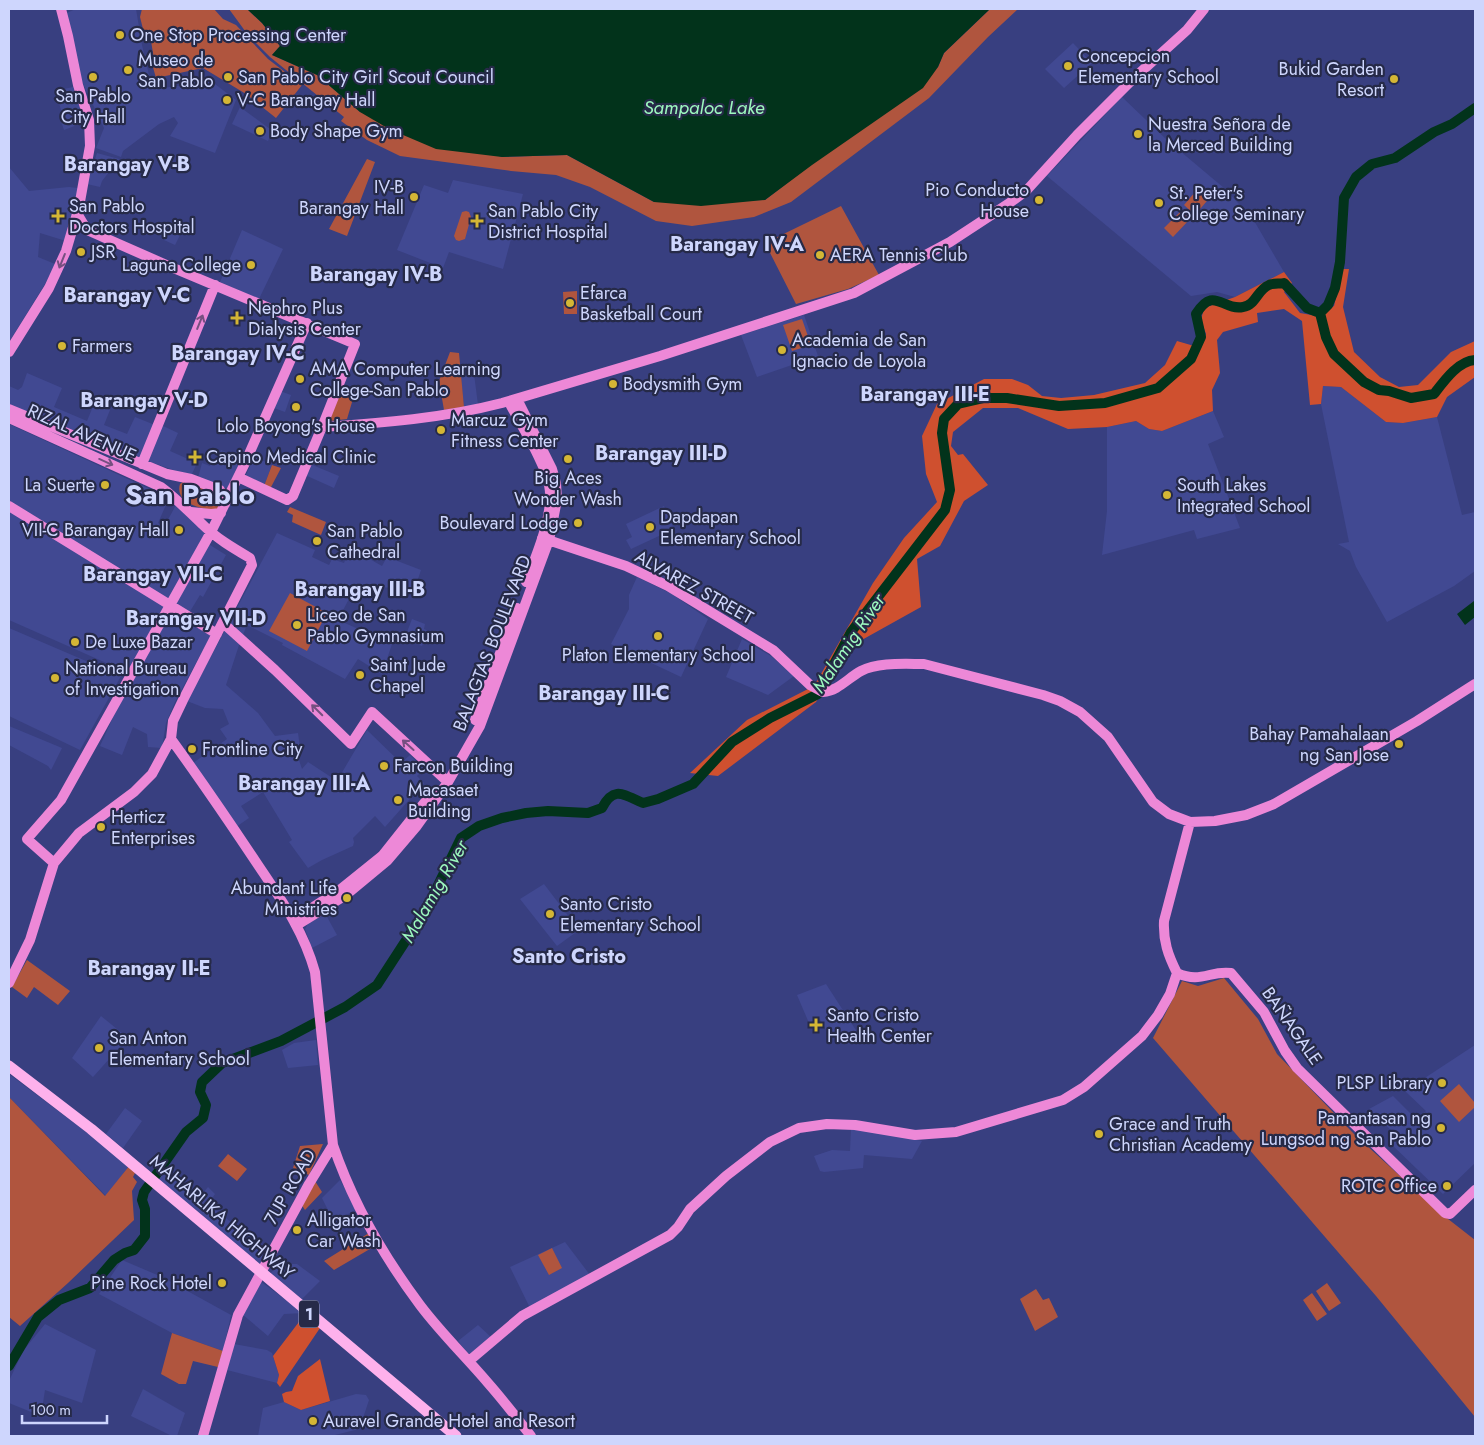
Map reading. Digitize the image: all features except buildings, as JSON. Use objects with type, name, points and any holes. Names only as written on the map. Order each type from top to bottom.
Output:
[{"type":"main road","name":"MAHARLIKA HIGHWAY","points":[[9,1066],[91,1129],[456,1436]]},
{"type":"street","points":[[9,352],[59,269],[78,215],[90,146],[97,129],[84,90],[78,81],[60,9]]},
{"type":"street","points":[[322,428],[432,417],[478,409],[660,356],[861,290],[950,242],[1026,191],[1134,79],[1187,30],[1204,9]]},
{"type":"street","points":[[78,215],[87,230],[355,344],[293,496],[286,500],[238,477]]},
{"type":"street","points":[[72,235],[87,230]]},
{"type":"street","points":[[142,464],[215,285]]},
{"type":"street","points":[[54,863],[26,840],[61,800],[212,532],[223,509],[225,492],[238,477],[307,323]]},
{"type":"street","name":"BALAGTAS BOULEVARD","points":[[296,922],[343,892],[385,859],[446,780],[474,723],[546,539],[550,500],[549,485],[513,400]]},
{"type":"street","name":"RIZAL AVENUE","points":[[9,409],[167,474],[191,479],[225,492]]},
{"type":"street","name":"RIZAL AVENUE","points":[[9,418],[161,487],[225,543],[250,558],[252,565],[223,623]]},
{"type":"street","points":[[9,506],[217,634]]},
{"type":"street","points":[[191,512],[211,514],[223,509]]},
{"type":"street","name":"ALVAREZ STREET","points":[[546,539],[626,566],[668,586],[773,650],[810,685],[823,692],[830,692],[861,671],[876,667],[924,664],[1060,701],[1080,712],[1108,737],[1154,802],[1169,814],[1190,822]]},
{"type":"street","points":[[9,982],[30,940],[54,863],[79,833],[134,792],[152,774],[171,739],[173,721],[176,714],[223,623],[275,670],[351,744],[372,712],[446,780]]},
{"type":"street","points":[[469,1361],[522,1316],[670,1234],[678,1227],[690,1209],[726,1176],[770,1142],[789,1132],[814,1125],[827,1124],[854,1125],[915,1135],[956,1132],[1056,1102],[1084,1087],[1142,1036],[1158,1015],[1170,994],[1178,972],[1166,948],[1164,921],[1190,822],[1215,821],[1246,815],[1274,804],[1417,721],[1475,684]]},
{"type":"street","points":[[171,739],[296,922],[309,950],[315,972],[333,1145],[354,1193],[393,1267],[421,1307],[489,1383],[531,1436]]},
{"type":"street","name":"BAÑAGALE","points":[[1178,972],[1186,977],[1194,978],[1223,972],[1231,973],[1264,1012],[1285,1051],[1297,1068],[1445,1213],[1450,1214],[1475,1190]]},
{"type":"street","name":"7UP ROAD","points":[[203,1436],[238,1315],[309,1184],[333,1145]]},
{"type":"shaded area","points":[[76,9],[136,9],[152,88],[211,81],[236,100],[215,153],[170,136],[178,123],[174,117],[159,124],[123,151],[121,157],[96,148],[104,128],[77,71],[64,14]]},
{"type":"shaded area","points":[[142,9],[214,9],[223,19],[236,25],[268,59],[302,85],[276,118],[246,94],[203,68],[156,78],[151,60],[154,59],[151,41],[146,41],[140,17]]},
{"type":"shaded area","points":[[229,9],[247,9],[262,23],[280,46],[272,55],[317,75],[360,112],[502,157],[567,155],[654,202],[765,200],[938,67],[944,53],[990,9],[1018,9],[929,98],[791,202],[754,217],[692,226],[656,221],[590,187],[556,175],[400,156],[367,140],[341,121],[344,117],[270,57],[248,35]]},
{"type":"shaded area","name":"Concepcion Elementary School","points":[[1073,43],[1092,63],[1064,88],[1045,69]]},
{"type":"shaded area","points":[[73,87],[85,122],[64,130],[61,121],[64,119],[55,91]]},
{"type":"shaded area","name":"St. Peter's College Seminary","points":[[1122,97],[1168,141],[1224,188],[1253,219],[1284,272],[1235,297],[1217,292],[1191,296],[1047,176]]},
{"type":"shaded area","points":[[240,107],[270,129],[272,132],[268,141],[232,124]]},
{"type":"shaded area","points":[[97,153],[119,159],[102,181],[100,187],[87,184]]},
{"type":"shaded area","points":[[367,159],[375,162],[347,236],[329,229]]},
{"type":"shaded area","points":[[9,167],[29,191],[69,187],[78,188],[66,241],[40,233],[38,257],[55,264],[45,284],[9,342]]},
{"type":"shaded area","name":"San Pablo City District Hospital","points":[[453,180],[523,194],[503,269],[449,252],[443,268],[397,250],[424,185],[448,193]]},
{"type":"shaded area","points":[[1201,185],[1212,195],[1195,215],[1184,205]]},
{"type":"shaded area","name":"AERA Tennis Club","points":[[841,206],[879,275],[848,289],[796,304],[765,243]]},
{"type":"shaded area","points":[[1181,211],[1190,219],[1173,237],[1164,228]]},
{"type":"shaded area","points":[[462,212],[469,212],[471,217],[465,239],[459,241],[454,236]]},
{"type":"shaded area","points":[[169,228],[181,233],[175,245],[164,240]]},
{"type":"shaded area","name":"Laguna College","points":[[242,230],[283,249],[259,299],[220,282]]},
{"type":"shaded area","points":[[1343,269],[1349,269],[1343,307],[1354,352],[1380,377],[1399,387],[1418,385],[1451,352],[1475,341],[1475,377],[1447,397],[1437,417],[1403,423],[1386,422],[1341,387],[1323,386],[1321,404],[1310,405],[1302,321],[1284,309],[1257,313],[1258,322],[1223,332],[1217,340],[1220,373],[1212,390],[1213,411],[1162,431],[1149,429],[1136,421],[1107,427],[1068,429],[1018,408],[983,408],[953,432],[951,446],[958,455],[963,454],[988,485],[964,501],[940,546],[917,559],[921,607],[851,646],[816,702],[718,776],[690,773],[747,720],[808,689],[817,681],[873,583],[904,538],[937,502],[926,474],[922,436],[937,404],[984,379],[1012,379],[1028,385],[1042,396],[1061,398],[1094,395],[1145,383],[1165,365],[1177,341],[1201,348],[1206,334],[1201,320],[1204,308],[1235,297],[1284,272],[1292,283],[1284,292],[1300,313],[1317,316],[1334,306]]},
{"type":"shaded area","name":"Efarca Basketball Court","points":[[577,291],[577,314],[564,314],[563,292]]},
{"type":"shaded area","name":"Academia de San Ignacio de Loyola","points":[[804,315],[818,356],[757,377],[741,335]]},
{"type":"shaded area","points":[[802,319],[811,345],[792,351],[783,325]]},
{"type":"shaded area","points":[[450,352],[459,353],[464,407],[444,410],[439,381]]},
{"type":"shaded area","points":[[473,366],[478,405],[464,407],[460,367]]},
{"type":"shaded area","points":[[27,373],[62,388],[54,407],[87,421],[94,404],[110,410],[104,425],[127,434],[135,417],[155,425],[161,425],[178,433],[170,451],[197,463],[191,476],[95,443],[9,406],[9,386],[18,390],[22,387]]},
{"type":"shaded area","points":[[1323,386],[1341,387],[1386,422],[1403,423],[1437,417],[1462,515],[1475,512],[1475,571],[1454,586],[1387,622],[1356,567],[1350,551],[1338,544],[1349,542],[1321,404]]},
{"type":"shaded area","points":[[340,388],[355,392],[347,419],[330,421]]},
{"type":"shaded area","points":[[280,391],[291,395],[285,412],[274,408]]},
{"type":"shaded area","name":"South Lakes Integrated School","points":[[1213,411],[1224,437],[1208,444],[1240,528],[1197,539],[1194,530],[1102,555],[1107,511],[1107,427],[1136,421],[1149,429],[1162,431]]},
{"type":"shaded area","points":[[9,424],[169,498],[158,523],[164,527],[176,505],[206,531],[199,544],[210,545],[226,555],[203,597],[200,595],[189,613],[9,504]]},
{"type":"shaded area","points":[[221,450],[241,458],[228,488],[213,485],[198,478],[202,463],[210,466],[211,464],[214,465]]},
{"type":"shaded area","points":[[251,455],[272,465],[264,486],[245,477],[250,466]]},
{"type":"shaded area","points":[[310,464],[339,476],[334,488],[305,475]]},
{"type":"shaded area","points":[[272,465],[281,468],[270,489],[264,486]]},
{"type":"shaded area","points":[[186,480],[218,492],[221,505],[218,510],[205,509],[185,501],[179,491],[180,484]]},
{"type":"shaded area","name":"Dapdapan Elementary School","points":[[664,506],[674,529],[631,549],[626,540],[632,537],[626,524]]},
{"type":"shaded area","points":[[290,507],[326,522],[321,535],[292,522],[293,515],[287,512]]},
{"type":"shaded area","points":[[9,509],[211,635],[175,702],[166,723],[162,748],[148,747],[147,734],[133,727],[122,755],[100,746],[130,680],[129,673],[9,620]]},
{"type":"shaded area","points":[[277,533],[315,550],[312,557],[329,565],[332,559],[344,563],[350,548],[382,566],[387,557],[421,570],[415,588],[357,587],[338,620],[392,644],[382,674],[358,659],[345,679],[282,645],[283,643],[247,625],[240,642],[226,685],[258,713],[275,736],[298,733],[301,755],[298,757],[302,769],[308,762],[337,781],[367,730],[401,763],[410,755],[424,769],[417,776],[424,783],[385,827],[375,816],[353,838],[353,846],[308,868],[289,842],[292,840],[263,792],[241,806],[249,818],[236,827],[193,763],[227,739],[220,729],[229,724],[223,709],[205,708],[187,701]]},
{"type":"shaded area","name":"Platon Elementary School","points":[[637,577],[672,594],[708,619],[681,677],[611,644],[629,609],[629,595]]},
{"type":"shaded area","name":"Liceo de San Pablo Gymnasium","points":[[290,593],[327,613],[307,651],[269,631]]},
{"type":"shaded area","points":[[412,619],[425,624],[424,629],[428,631],[422,646],[404,640]]},
{"type":"shaded area","points":[[9,628],[121,676],[80,750],[9,716]]},
{"type":"shaded area","points":[[742,639],[771,656],[794,676],[768,695],[726,677]]},
{"type":"shaded area","points":[[9,726],[62,748],[51,770],[48,766],[9,745]]},
{"type":"shaded area","name":"Santo Cristo Elementary School","points":[[544,884],[579,930],[557,946],[520,899]]},
{"type":"shaded area","points":[[326,915],[337,935],[312,948],[305,929],[309,922]]},
{"type":"shaded area","points":[[27,960],[70,991],[58,1005],[34,987],[27,998],[12,987]]},
{"type":"shaded area","points":[[1224,978],[1258,1019],[1277,1054],[1354,1134],[1443,1215],[1475,1240],[1475,1417],[1376,1296],[1153,1038],[1182,981],[1198,986]]},
{"type":"shaded area","points":[[826,984],[859,1035],[850,1039],[829,1035],[819,1018],[809,1023],[797,995]]},
{"type":"shaded area","name":"San Anton Elementary School","points":[[101,1016],[128,1038],[93,1077],[72,1058]]},
{"type":"shaded area","points":[[316,1040],[318,1065],[288,1068],[282,1050],[294,1043]]},
{"type":"shaded area","name":"Pamantasan ng Lungsod ng San Pablo","points":[[1475,1045],[1475,1163],[1443,1194],[1391,1144],[1398,1137],[1369,1109],[1393,1096],[1416,1119],[1426,1111],[1405,1091]]},
{"type":"shaded area","points":[[9,1074],[130,1165],[106,1196],[9,1097]]},
{"type":"shaded area","points":[[1459,1084],[1475,1103],[1475,1107],[1459,1122],[1440,1101]]},
{"type":"shaded area","points":[[9,1097],[105,1196],[130,1165],[136,1171],[133,1177],[137,1182],[132,1191],[134,1220],[20,1326],[9,1317]]},
{"type":"shaded area","points":[[125,1108],[142,1121],[123,1148],[106,1134]]},
{"type":"shaded area","points":[[851,1128],[922,1141],[912,1159],[864,1155],[863,1168],[820,1171],[814,1156],[832,1150],[850,1151]]},
{"type":"shaded area","points":[[323,1144],[309,1175],[293,1168],[300,1146]]},
{"type":"shaded area","points":[[228,1154],[247,1169],[237,1181],[218,1166]]},
{"type":"shaded area","points":[[165,1170],[200,1197],[208,1187],[215,1194],[208,1204],[269,1252],[261,1265],[159,1179]]},
{"type":"shaded area","points":[[340,1180],[357,1209],[334,1222],[322,1198]]},
{"type":"shaded area","points":[[315,1181],[322,1192],[305,1210],[301,1204]]},
{"type":"shaded area","points":[[369,1233],[375,1246],[334,1270],[324,1261]]},
{"type":"shaded area","points":[[565,1242],[590,1275],[530,1308],[510,1267]]},
{"type":"shaded area","points":[[552,1248],[562,1268],[549,1275],[538,1255]]},
{"type":"shaded area","points":[[122,1260],[162,1277],[231,1315],[223,1351],[172,1333],[99,1294]]},
{"type":"shaded area","points":[[279,1264],[297,1264],[320,1281],[302,1299],[270,1274]]},
{"type":"shaded area","points":[[260,1281],[304,1313],[284,1314],[268,1336],[242,1314]]},
{"type":"shaded area","points":[[1327,1283],[1341,1303],[1329,1311],[1316,1291]]},
{"type":"shaded area","points":[[1036,1289],[1043,1300],[1049,1298],[1058,1317],[1035,1331],[1020,1299]]},
{"type":"shaded area","points":[[1312,1293],[1327,1314],[1317,1321],[1303,1300]]},
{"type":"shaded area","points":[[305,1314],[320,1328],[280,1387],[277,1383],[279,1375],[273,1356]]},
{"type":"shaded area","points":[[45,1324],[96,1350],[82,1403],[45,1390],[41,1416],[9,1403],[9,1381],[23,1351]]},
{"type":"shaded area","points":[[478,1325],[492,1338],[471,1357],[458,1341]]},
{"type":"shaded area","points":[[172,1333],[223,1351],[218,1367],[193,1361],[186,1384],[179,1384],[161,1374]]},
{"type":"shaded area","points":[[234,1344],[267,1350],[272,1353],[279,1375],[277,1383],[227,1370]]},
{"type":"shaded area","points":[[320,1359],[330,1401],[301,1410],[284,1402],[282,1394],[292,1391],[298,1376]]},
{"type":"shaded area","points":[[143,1389],[185,1413],[177,1436],[172,1436],[131,1416]]},
{"type":"shaded area","name":"Auravel Grande Hotel and Resort","points":[[356,1394],[366,1395],[369,1400],[364,1415],[367,1427],[335,1436],[258,1436],[263,1408],[284,1402],[301,1410]]},
{"type":"water","name":"Sampaloc Lake","points":[[247,9],[990,9],[944,53],[938,67],[923,88],[765,200],[701,206],[654,202],[567,155],[502,157],[436,149],[389,129],[360,112],[317,75],[272,55],[280,46],[262,23]]},
{"type":"water","points":[[1474,601],[1475,617],[1465,625],[1457,614]]},
{"type":"waterway","points":[[1320,313],[1328,305],[1335,288],[1340,262],[1344,198],[1356,177],[1372,164],[1395,158],[1475,108]]},
{"type":"waterway","name":"Malamig River","points":[[9,1366],[38,1317],[59,1300],[90,1288],[114,1260],[134,1250],[145,1236],[145,1209],[142,1200],[144,1192],[186,1132],[203,1118],[206,1105],[200,1092],[202,1082],[222,1063],[281,1041],[345,1007],[377,985],[427,908],[461,838],[479,826],[502,818],[526,813],[548,811],[588,813],[602,808],[606,801],[615,794],[625,795],[643,803],[658,799],[693,784],[732,742],[770,718],[818,694],[851,632],[945,510],[950,490],[942,433],[944,419],[958,404],[984,398],[1007,398],[1059,406],[1105,403],[1158,388],[1191,359],[1201,337],[1196,314],[1202,306],[1208,301],[1213,300],[1229,306],[1247,306],[1265,287],[1271,284],[1284,283],[1307,308],[1320,313]]},
{"type":"waterway","name":"Malamig River","points":[[1320,313],[1326,337],[1334,354],[1364,382],[1379,390],[1411,398],[1434,394],[1457,368],[1469,361],[1475,360]]},
{"type":"place","name":"One Stop Processing Center","points":[[120,35]]},
{"type":"place","name":"Concepcion Elementary School","points":[[1068,66]]},
{"type":"place","name":"Museo de San Pablo","points":[[128,70]]},
{"type":"place","name":"San Pablo City Hall","points":[[93,77]]},
{"type":"place","name":"San Pablo City Girl Scout Council","points":[[228,77]]},
{"type":"place","name":"Bukid Garden Resort","points":[[1394,79]]},
{"type":"place","name":"V-C Barangay Hall","points":[[227,100]]},
{"type":"place","name":"Body Shape Gym","points":[[260,131]]},
{"type":"place","name":"Nuestra Señora de la Merced Building","points":[[1138,134]]},
{"type":"place","name":"IV-B Barangay Hall","points":[[414,197]]},
{"type":"place","name":"Pio Conducto House","points":[[1039,200]]},
{"type":"place","name":"St. Peter's College Seminary","points":[[1159,203]]},
{"type":"place","name":"San Pablo Doctors Hospital","points":[[58,216]]},
{"type":"place","name":"San Pablo City District Hospital","points":[[477,221]]},
{"type":"place","name":"JSR","points":[[81,252]]},
{"type":"place","name":"AERA Tennis Club","points":[[820,255]]},
{"type":"place","name":"Laguna College","points":[[251,265]]},
{"type":"place","name":"Efarca Basketball Court","points":[[570,303]]},
{"type":"place","name":"Nephro Plus Dialysis Center","points":[[237,318]]},
{"type":"place","name":"Farmers","points":[[62,346]]},
{"type":"place","name":"Academia de San Ignacio de Loyola","points":[[782,350]]},
{"type":"place","name":"AMA Computer Learning College-San Pablo","points":[[300,379]]},
{"type":"place","name":"Bodysmith Gym","points":[[613,384]]},
{"type":"place","name":"Lolo Boyong's House","points":[[296,407]]},
{"type":"place","name":"Marcuz Gym Fitness Center","points":[[441,430]]},
{"type":"place","name":"Capino Medical Clinic","points":[[195,457]]},
{"type":"place","name":"Big Aces Wonder Wash","points":[[568,459]]},
{"type":"place","name":"La Suerte","points":[[105,485]]},
{"type":"place","name":"South Lakes Integrated School","points":[[1167,495]]},
{"type":"place","name":"Boulevard Lodge","points":[[578,523]]},
{"type":"place","name":"Dapdapan Elementary School","points":[[650,527]]},
{"type":"place","name":"VII-C Barangay Hall","points":[[179,530]]},
{"type":"place","name":"San Pablo Cathedral","points":[[317,541]]},
{"type":"place","name":"Liceo de San Pablo Gymnasium","points":[[297,625]]},
{"type":"place","name":"Platon Elementary School","points":[[658,636]]},
{"type":"place","name":"De Luxe Bazar","points":[[75,642]]},
{"type":"place","name":"Saint Jude Chapel","points":[[360,675]]},
{"type":"place","name":"National Bureau of Investigation","points":[[55,678]]},
{"type":"place","name":"Bahay Pamahalaan ng San Jose","points":[[1399,744]]},
{"type":"place","name":"Frontline City","points":[[192,749]]},
{"type":"place","name":"Farcon Building","points":[[384,766]]},
{"type":"place","name":"Macasaet Building","points":[[398,800]]},
{"type":"place","name":"Herticz Enterprises","points":[[101,827]]},
{"type":"place","name":"Abundant Life Ministries","points":[[347,898]]},
{"type":"place","name":"Santo Cristo Elementary School","points":[[550,914]]},
{"type":"place","name":"Santo Cristo Health Center","points":[[816,1025]]},
{"type":"place","name":"San Anton Elementary School","points":[[99,1048]]},
{"type":"place","name":"PLSP Library","points":[[1442,1083]]},
{"type":"place","name":"Pamantasan ng Lungsod ng San Pablo","points":[[1441,1128]]},
{"type":"place","name":"Grace and Truth Christian Academy","points":[[1099,1134]]},
{"type":"place","name":"ROTC Office","points":[[1447,1186]]},
{"type":"place","name":"Alligator Car Wash","points":[[297,1230]]},
{"type":"place","name":"Pine Rock Hotel","points":[[222,1283]]},
{"type":"place","name":"Auravel Grande Hotel and Resort","points":[[313,1421]]},
{"type":"district","name":"Barangay V-B","points":[[127,164]]},
{"type":"district","name":"Barangay IV-A","points":[[737,244]]},
{"type":"district","name":"Barangay IV-B","points":[[376,274]]},
{"type":"district","name":"Barangay V-C","points":[[127,295]]},
{"type":"district","name":"Barangay IV-C","points":[[238,353]]},
{"type":"district","name":"Barangay III-E","points":[[925,394]]},
{"type":"district","name":"Barangay V-D","points":[[144,400]]},
{"type":"district","name":"Barangay III-D","points":[[661,453]]},
{"type":"district","name":"San Pablo","points":[[190,494]]},
{"type":"district","name":"Barangay VII-C","points":[[153,574]]},
{"type":"district","name":"Barangay III-B","points":[[360,589]]},
{"type":"district","name":"Barangay VII-D","points":[[196,618]]},
{"type":"district","name":"Barangay III-C","points":[[604,693]]},
{"type":"district","name":"Barangay III-A","points":[[304,783]]},
{"type":"district","name":"Santo Cristo","points":[[569,956]]},
{"type":"district","name":"Barangay II-E","points":[[149,968]]}]
